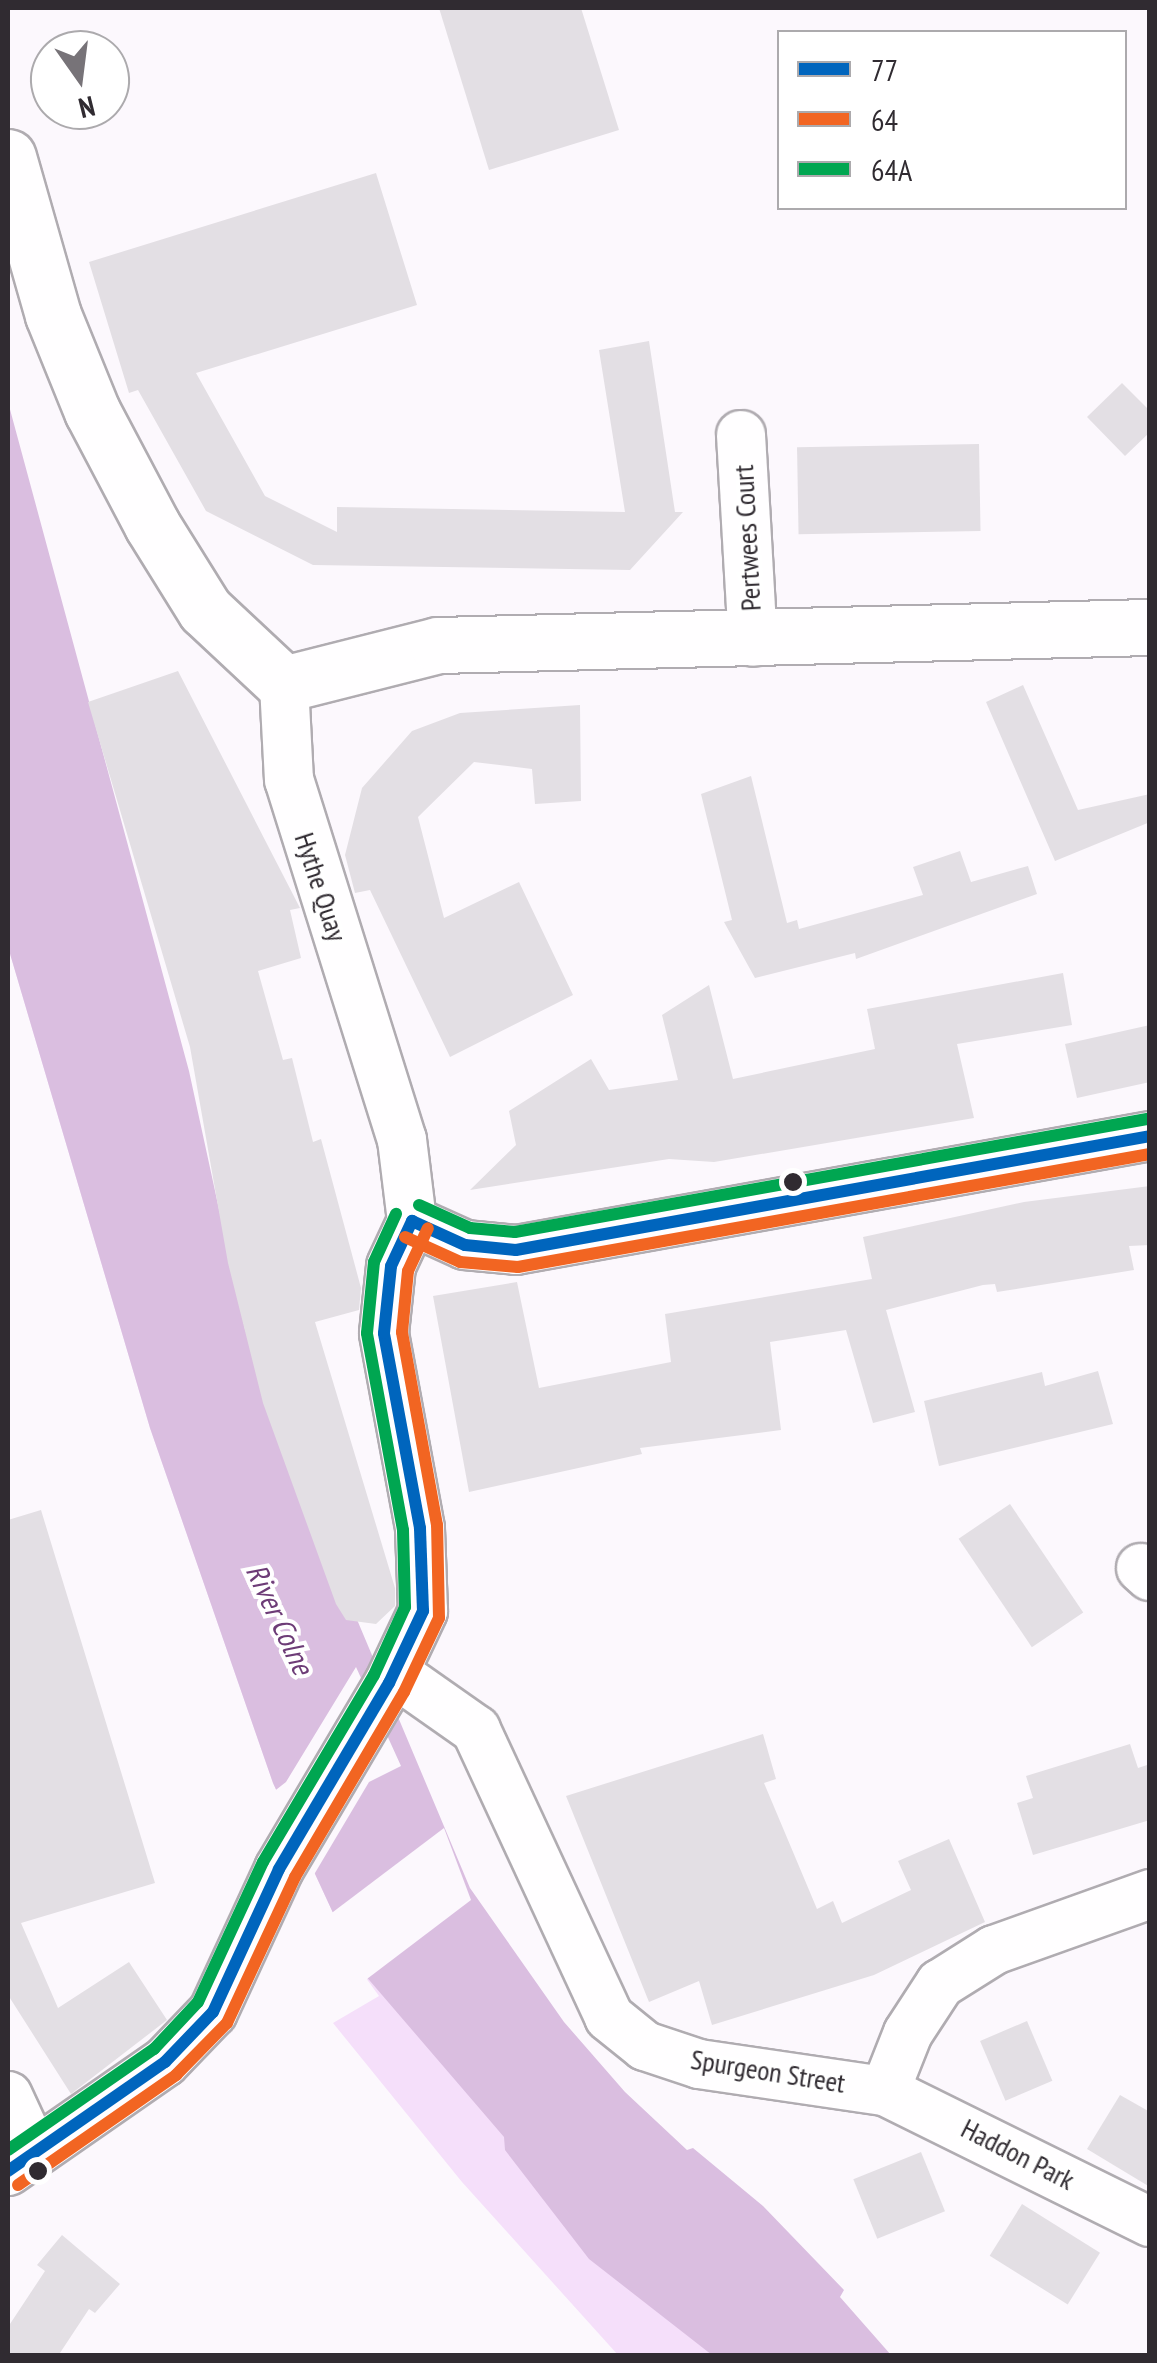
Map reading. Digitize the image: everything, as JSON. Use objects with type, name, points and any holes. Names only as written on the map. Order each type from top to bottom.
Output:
[{"type":"main road","points":[[8,157],[53,315],[92,411],[152,525],[205,610],[284,684],[438,645],[590,636],[753,642],[1150,627]]},
{"type":"street","name":"Pertwees Court","points":[[741,435],[753,642]]},
{"type":"street","name":"Hythe Quay","points":[[284,684],[289,780],[402,1140],[412,1221]]},
{"type":"street","points":[[8,2096],[21,2162],[191,2040],[212,2012],[295,1841],[392,1678],[423,1611],[420,1528],[384,1334],[391,1266],[412,1221],[465,1245],[516,1250],[1150,1136]]},
{"type":"street","name":"Spurgeon Street","points":[[392,1678],[476,1730],[609,2017],[645,2046],[699,2064],[885,2091],[908,2033],[940,1984],[1008,1944],[1150,1894]]},
{"type":"street","name":"Haddon Park","points":[[885,2091],[1150,2222]]},
{"type":"shaded area","points":[[8,844],[146,1394],[750,2355],[618,2355],[462,2182],[333,2023],[379,1996],[358,1967],[273,1783],[150,1428],[8,947]]},
{"type":"water","name":"River Colne","points":[[8,402],[189,1071],[245,1329],[289,1458],[470,1888],[564,2022],[625,2092],[687,2150],[693,2148],[763,2206],[844,2290],[840,2297],[891,2355],[712,2355],[589,2259],[505,2150],[504,2137],[358,1967],[273,1783],[150,1428],[8,947]]},
{"type":"pier","points":[[356,1667],[401,1766],[369,1782],[312,1878],[272,1793],[286,1782]]},
{"type":"pier","points":[[444,1828],[471,1900],[363,1982],[329,1915]]},
{"type":"building","points":[[439,8],[581,8],[619,130],[489,170]]},
{"type":"building","points":[[376,173],[417,305],[196,373],[265,496],[337,532],[337,507],[625,512],[599,350],[649,341],[675,512],[683,512],[630,570],[313,565],[206,511],[138,390],[129,393],[89,262]]},
{"type":"building","points":[[1122,383],[1150,411],[1150,432],[1125,456],[1087,417]]},
{"type":"building","points":[[979,444],[981,531],[799,534],[797,447]]},
{"type":"building","points":[[178,671],[300,908],[290,910],[301,958],[258,971],[283,1060],[292,1058],[313,1142],[321,1139],[361,1288],[359,1310],[315,1322],[395,1588],[395,1606],[376,1624],[346,1620],[336,1604],[263,1403],[228,1263],[190,1047],[88,702]]},
{"type":"building","points":[[1023,685],[1078,810],[1150,794],[1150,822],[1055,861],[986,702]]},
{"type":"building","points":[[580,705],[581,801],[535,804],[532,769],[474,762],[418,817],[444,918],[519,882],[573,995],[450,1057],[370,890],[355,893],[345,855],[362,788],[412,731],[460,713]]},
{"type":"building","points":[[751,776],[787,923],[797,920],[799,929],[923,895],[913,867],[960,851],[971,882],[1028,866],[1037,894],[856,959],[855,953],[755,978],[724,922],[732,920],[701,794]]},
{"type":"building","points":[[1063,973],[1072,1025],[957,1044],[974,1118],[714,1162],[669,1159],[470,1190],[516,1145],[509,1111],[591,1059],[609,1090],[678,1080],[662,1015],[709,985],[733,1079],[875,1049],[867,1009]]},
{"type":"building","points":[[1150,1025],[1150,1082],[1077,1098],[1065,1044]]},
{"type":"building","points":[[1150,1186],[1150,1245],[1129,1246],[1134,1270],[997,1292],[995,1284],[983,1285],[886,1310],[915,1412],[873,1423],[846,1330],[770,1342],[781,1430],[640,1448],[642,1454],[469,1492],[433,1296],[517,1282],[539,1388],[671,1362],[665,1314],[872,1279],[863,1237],[1024,1202]]},
{"type":"building","points":[[1098,1371],[1113,1424],[939,1466],[924,1401],[1042,1372],[1045,1386]]},
{"type":"building","points":[[1010,1504],[1083,1613],[1032,1647],[959,1539]]},
{"type":"building","points":[[41,1510],[155,1883],[21,1923],[58,2008],[129,1962],[167,2020],[71,2094],[8,1995],[8,1520]]},
{"type":"building","points":[[763,1734],[776,1779],[764,1783],[817,1909],[833,1901],[842,1923],[911,1890],[898,1861],[949,1839],[985,1922],[874,1975],[712,2025],[699,1981],[649,2002],[566,1796]]},
{"type":"building","points":[[1130,1744],[1138,1768],[1150,1764],[1150,1820],[1033,1855],[1017,1803],[1033,1798],[1026,1776]]},
{"type":"building","points":[[1027,2021],[1052,2081],[1005,2101],[980,2041]]},
{"type":"building","points":[[1120,2095],[1150,2112],[1150,2187],[1087,2149]]},
{"type":"building","points":[[921,2152],[945,2211],[877,2239],[853,2179]]},
{"type":"building","points":[[1022,2204],[1100,2253],[1068,2304],[990,2256]]},
{"type":"building","points":[[62,2235],[120,2284],[95,2313],[89,2309],[58,2356],[8,2356],[8,2327],[45,2271],[37,2265]]},
{"type":"transit line","name":"64A","points":[[419,1205],[470,1228],[515,1232],[1147,1119]]},
{"type":"transit line","name":"77","points":[[412,1221],[465,1245],[516,1250],[1150,1136]]},
{"type":"transit line","name":"64","points":[[405,1237],[460,1262],[518,1267],[1150,1154]]},
{"type":"transit line","name":"64A","points":[[8,2150],[154,2049],[198,2002],[263,1862],[374,1675],[405,1607],[403,1530],[367,1333],[374,1262],[396,1214]]},
{"type":"transit line","name":"77","points":[[8,2171],[165,2062],[213,2012],[279,1869],[389,1683],[423,1611],[420,1528],[384,1333],[391,1266],[412,1221]]},
{"type":"transit line","name":"64","points":[[18,2185],[176,2075],[227,2023],[295,1877],[404,1692],[439,1618],[437,1525],[402,1332],[408,1271],[428,1228]]}]
